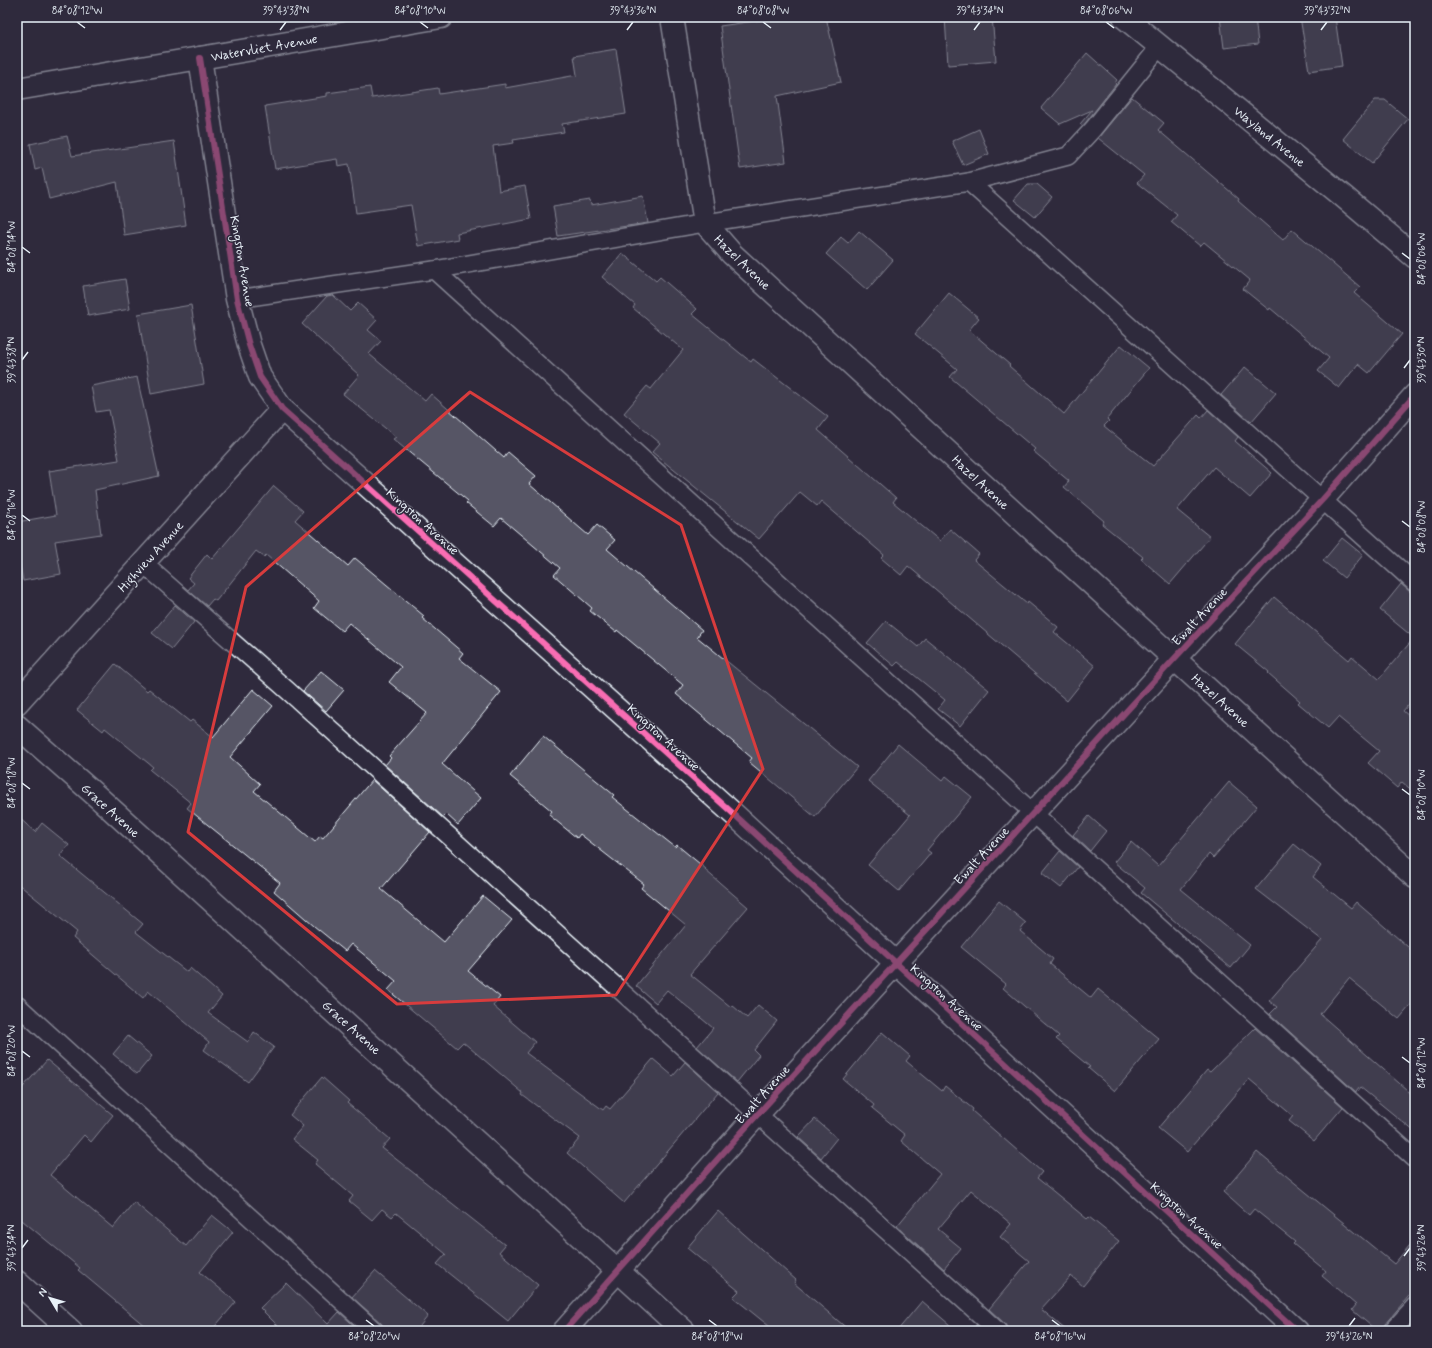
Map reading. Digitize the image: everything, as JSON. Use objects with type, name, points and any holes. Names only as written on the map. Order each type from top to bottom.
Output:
[{"type":"street","name":"Watervliet Avenue","points":[[17,89],[440,17]]},
{"type":"street","name":"Hazel Avenue","points":[[672,17],[705,223],[738,259],[1415,877]]},
{"type":"street","name":"Wayland Avenue","points":[[1124,17],[1415,256]]},
{"type":"street","name":"Kingston Avenue","points":[[200,58],[237,299],[249,345],[260,377],[282,409],[737,817],[895,964],[1297,1331]]},
{"type":"street","name":"Ewalt Avenue","points":[[564,1331],[757,1115],[1175,658],[1323,500],[1415,395]]},
{"type":"street","name":"Highview Avenue","points":[[17,703],[144,564],[282,409]]},
{"type":"street","name":"Grace Avenue","points":[[17,726],[619,1270],[684,1331]]},
{"type":"street","points":[[17,1282],[71,1331]]},
{"type":"lane","points":[[237,299],[434,270],[705,223],[969,182],[1068,156],[1093,129],[1160,46]]},
{"type":"lane","points":[[969,182],[1415,582]]},
{"type":"lane","points":[[434,270],[1415,1159]]},
{"type":"lane","points":[[144,564],[292,694],[998,1331]]},
{"type":"lane","points":[[17,1005],[375,1331]]},
{"type":"lane","points":[[1392,1331],[1415,1306]]},
{"type":"highlighted area","points":[[470,392],[681,525],[763,769],[616,995],[397,1004],[188,832],[246,587]]},
{"type":"building","points":[[783,17],[826,17],[841,82],[777,96],[786,162],[740,169],[720,26]]},
{"type":"building","points":[[945,17],[992,17],[996,61],[948,65]]},
{"type":"building","points":[[1220,17],[1255,17],[1258,44],[1224,48]]},
{"type":"building","points":[[1300,17],[1335,17],[1342,66],[1309,71]]},
{"type":"building","points":[[616,49],[626,114],[562,124],[564,132],[513,140],[514,143],[493,146],[499,191],[525,186],[531,219],[457,233],[458,239],[418,246],[411,205],[356,213],[349,164],[338,166],[337,159],[275,169],[265,106],[327,96],[327,93],[370,87],[372,98],[438,88],[439,94],[505,84],[505,88],[577,75],[574,56]]},
{"type":"building","points":[[1087,53],[1117,80],[1115,83],[1116,84],[1083,126],[1080,124],[1092,110],[1060,124],[1041,108]]},
{"type":"building","points":[[1132,97],[1164,123],[1158,130],[1239,199],[1238,201],[1283,240],[1292,229],[1360,287],[1354,293],[1402,334],[1369,373],[1358,364],[1339,388],[1318,371],[1329,358],[1270,308],[1269,310],[1243,289],[1250,280],[1204,242],[1200,246],[1171,222],[1177,215],[1137,183],[1144,175],[1098,138]]},
{"type":"building","points":[[1375,100],[1385,100],[1408,119],[1372,163],[1343,139]]},
{"type":"building","points":[[979,129],[989,154],[963,165],[952,141]]},
{"type":"building","points":[[67,136],[72,156],[174,141],[186,225],[124,235],[117,182],[49,199],[42,168],[35,170],[30,144]]},
{"type":"building","points":[[1028,184],[1037,184],[1052,197],[1035,217],[1014,200]]},
{"type":"building","points":[[643,196],[648,223],[558,236],[553,206],[590,200],[591,205]]},
{"type":"building","points":[[859,231],[893,260],[867,290],[826,254],[841,237],[848,243]]},
{"type":"building","points":[[622,253],[656,281],[660,277],[697,309],[692,314],[751,362],[753,359],[828,417],[818,430],[896,498],[893,502],[940,541],[950,529],[979,554],[974,560],[1027,604],[1028,602],[1058,627],[1054,632],[1095,666],[1067,701],[908,566],[901,575],[881,558],[884,555],[821,501],[817,506],[800,492],[759,539],[652,452],[660,443],[624,413],[647,386],[651,389],[683,350],[633,308],[635,305],[602,277]]},
{"type":"building","points":[[125,279],[130,309],[88,316],[83,286]]},
{"type":"building","points":[[949,293],[979,318],[969,330],[1064,414],[1121,345],[1149,368],[1107,419],[1109,421],[1104,426],[1153,466],[1198,415],[1201,418],[1208,410],[1238,437],[1235,441],[1272,473],[1250,498],[1214,467],[1177,510],[1210,537],[1170,584],[1141,559],[1143,557],[1102,524],[1104,521],[1064,487],[1069,481],[1033,451],[1035,449],[950,377],[957,369],[915,334]]},
{"type":"building","points":[[333,295],[350,311],[358,303],[377,320],[368,330],[381,341],[369,354],[425,401],[431,394],[504,458],[508,452],[536,476],[529,484],[588,535],[597,525],[615,540],[607,549],[702,630],[697,637],[857,767],[815,817],[749,762],[752,758],[676,694],[683,685],[617,630],[616,632],[590,611],[592,608],[554,575],[560,568],[501,518],[494,526],[466,503],[468,501],[393,439],[396,437],[343,394],[359,375],[302,324],[327,296]]},
{"type":"building","points":[[191,305],[204,384],[151,394],[138,314]]},
{"type":"building","points":[[1245,367],[1276,393],[1251,422],[1221,395]]},
{"type":"building","points":[[137,377],[159,476],[95,490],[101,534],[55,541],[61,574],[23,581],[17,549],[17,522],[56,515],[49,471],[119,460],[109,410],[96,412],[91,386]]},
{"type":"building","points":[[274,486],[303,511],[295,520],[348,566],[355,558],[424,616],[422,618],[463,653],[459,658],[501,692],[442,764],[481,798],[458,825],[446,814],[443,817],[385,765],[391,758],[389,756],[427,713],[389,682],[401,667],[349,623],[342,631],[314,608],[319,601],[266,555],[264,557],[256,551],[216,601],[213,599],[207,606],[188,590],[194,583],[188,578],[207,554],[212,559]]},
{"type":"building","points":[[1342,538],[1363,555],[1344,578],[1323,561]]},
{"type":"building","points":[[1401,584],[1409,591],[1415,593],[1415,697],[1403,711],[1415,721],[1415,793],[1402,782],[1397,788],[1368,763],[1379,751],[1338,717],[1328,728],[1298,703],[1300,701],[1268,673],[1269,672],[1235,644],[1274,597],[1349,660],[1352,656],[1379,679],[1414,638],[1380,610]]},
{"type":"building","points":[[175,605],[194,622],[172,649],[152,633]]},
{"type":"building","points":[[886,621],[918,647],[925,638],[989,690],[960,726],[938,709],[945,700],[898,662],[894,666],[867,643]]},
{"type":"building","points":[[115,664],[147,691],[149,689],[190,722],[192,720],[213,737],[253,689],[273,706],[230,757],[260,784],[254,791],[315,842],[320,836],[323,838],[372,780],[430,832],[381,889],[444,942],[483,896],[512,920],[468,971],[500,997],[493,1006],[535,1042],[526,1053],[603,1110],[606,1106],[610,1109],[653,1059],[673,1076],[685,1062],[718,1092],[624,1203],[567,1153],[580,1138],[522,1095],[523,1093],[463,1042],[457,1048],[388,990],[396,981],[351,944],[345,951],[314,926],[274,891],[280,883],[187,808],[191,803],[150,770],[153,767],[105,728],[103,731],[77,710]]},
{"type":"building","points":[[321,671],[344,690],[326,711],[303,691]]},
{"type":"building","points":[[543,736],[614,795],[612,797],[675,847],[677,845],[748,907],[690,974],[747,1018],[758,1005],[777,1021],[754,1050],[759,1055],[737,1082],[697,1047],[713,1028],[667,990],[656,1003],[636,986],[686,925],[641,888],[644,884],[580,834],[577,838],[549,815],[552,811],[510,776]]},
{"type":"building","points":[[898,744],[942,781],[946,776],[972,797],[927,850],[931,853],[899,891],[868,865],[910,815],[868,781]]},
{"type":"building","points":[[1229,782],[1257,806],[1213,858],[1209,854],[1181,889],[1250,945],[1231,968],[1141,893],[1145,888],[1114,862],[1131,842],[1158,866]]},
{"type":"building","points":[[17,816],[35,832],[42,823],[69,845],[60,856],[143,924],[136,932],[187,972],[190,968],[222,996],[208,1013],[248,1042],[254,1032],[274,1047],[248,1082],[204,1050],[209,1042],[148,991],[143,998],[73,938],[77,932],[17,883]]},
{"type":"building","points":[[1089,816],[1106,831],[1090,851],[1073,835]]},
{"type":"building","points":[[1294,844],[1321,866],[1313,877],[1351,908],[1356,902],[1415,953],[1415,1000],[1399,1019],[1349,978],[1320,1014],[1415,1097],[1415,1132],[1360,1087],[1356,1092],[1270,1014],[1277,1007],[1269,1001],[1322,940],[1256,889]]},
{"type":"building","points":[[1060,851],[1078,867],[1061,888],[1042,873]]},
{"type":"building","points":[[999,901],[1026,923],[1020,931],[1053,959],[1050,964],[1091,998],[1098,989],[1159,1039],[1115,1091],[1088,1068],[1090,1067],[1056,1039],[1059,1036],[1003,988],[1006,984],[961,947]]},
{"type":"building","points":[[1255,1028],[1343,1107],[1314,1141],[1289,1121],[1293,1116],[1249,1079],[1187,1152],[1158,1128],[1207,1070],[1210,1072]]},
{"type":"building","points":[[882,1032],[910,1056],[906,1061],[942,1091],[945,1086],[973,1109],[972,1111],[1042,1172],[1037,1178],[1087,1219],[1089,1217],[1119,1241],[1083,1286],[1071,1276],[1041,1309],[1067,1331],[1008,1331],[1005,1324],[989,1309],[1029,1261],[1000,1237],[1011,1224],[971,1190],[938,1229],[961,1248],[944,1269],[897,1226],[940,1174],[901,1141],[905,1135],[872,1108],[874,1105],[843,1079]]},
{"type":"building","points":[[128,1036],[152,1056],[137,1074],[113,1054]]},
{"type":"building","points":[[47,1060],[113,1115],[91,1142],[84,1135],[50,1175],[113,1228],[134,1202],[186,1246],[212,1215],[233,1232],[200,1272],[236,1302],[211,1331],[151,1331],[78,1270],[80,1268],[17,1216],[17,1094]]},
{"type":"building","points":[[322,1077],[349,1101],[347,1103],[390,1139],[382,1148],[505,1245],[499,1252],[538,1285],[508,1321],[437,1264],[446,1254],[396,1213],[392,1217],[382,1209],[372,1220],[349,1201],[353,1196],[315,1164],[318,1160],[292,1139],[303,1126],[290,1115]]},
{"type":"building","points":[[815,1119],[837,1138],[821,1158],[798,1137]]},
{"type":"building","points":[[1257,1152],[1394,1264],[1415,1239],[1415,1289],[1379,1331],[1377,1331],[1352,1310],[1356,1305],[1322,1276],[1326,1271],[1293,1244],[1295,1242],[1254,1209],[1249,1215],[1223,1192]]},
{"type":"building","points":[[718,1211],[796,1280],[794,1283],[850,1331],[775,1331],[733,1297],[739,1291],[687,1248]]},
{"type":"building","points":[[375,1271],[428,1316],[416,1331],[385,1331],[382,1324],[352,1297]]},
{"type":"building","points":[[286,1283],[328,1324],[339,1312],[360,1331],[283,1331],[260,1308]]},
{"type":"building","points":[[922,1301],[957,1331],[897,1331]]},
{"type":"building","points":[[976,1325],[983,1331],[971,1331]]},
{"type":"cycle path","points":[[200,58],[237,299],[249,345],[260,377],[282,409],[737,817],[1297,1331]]},
{"type":"cycle path","points":[[564,1331],[757,1115],[1175,658],[1323,499],[1415,395]]}]
